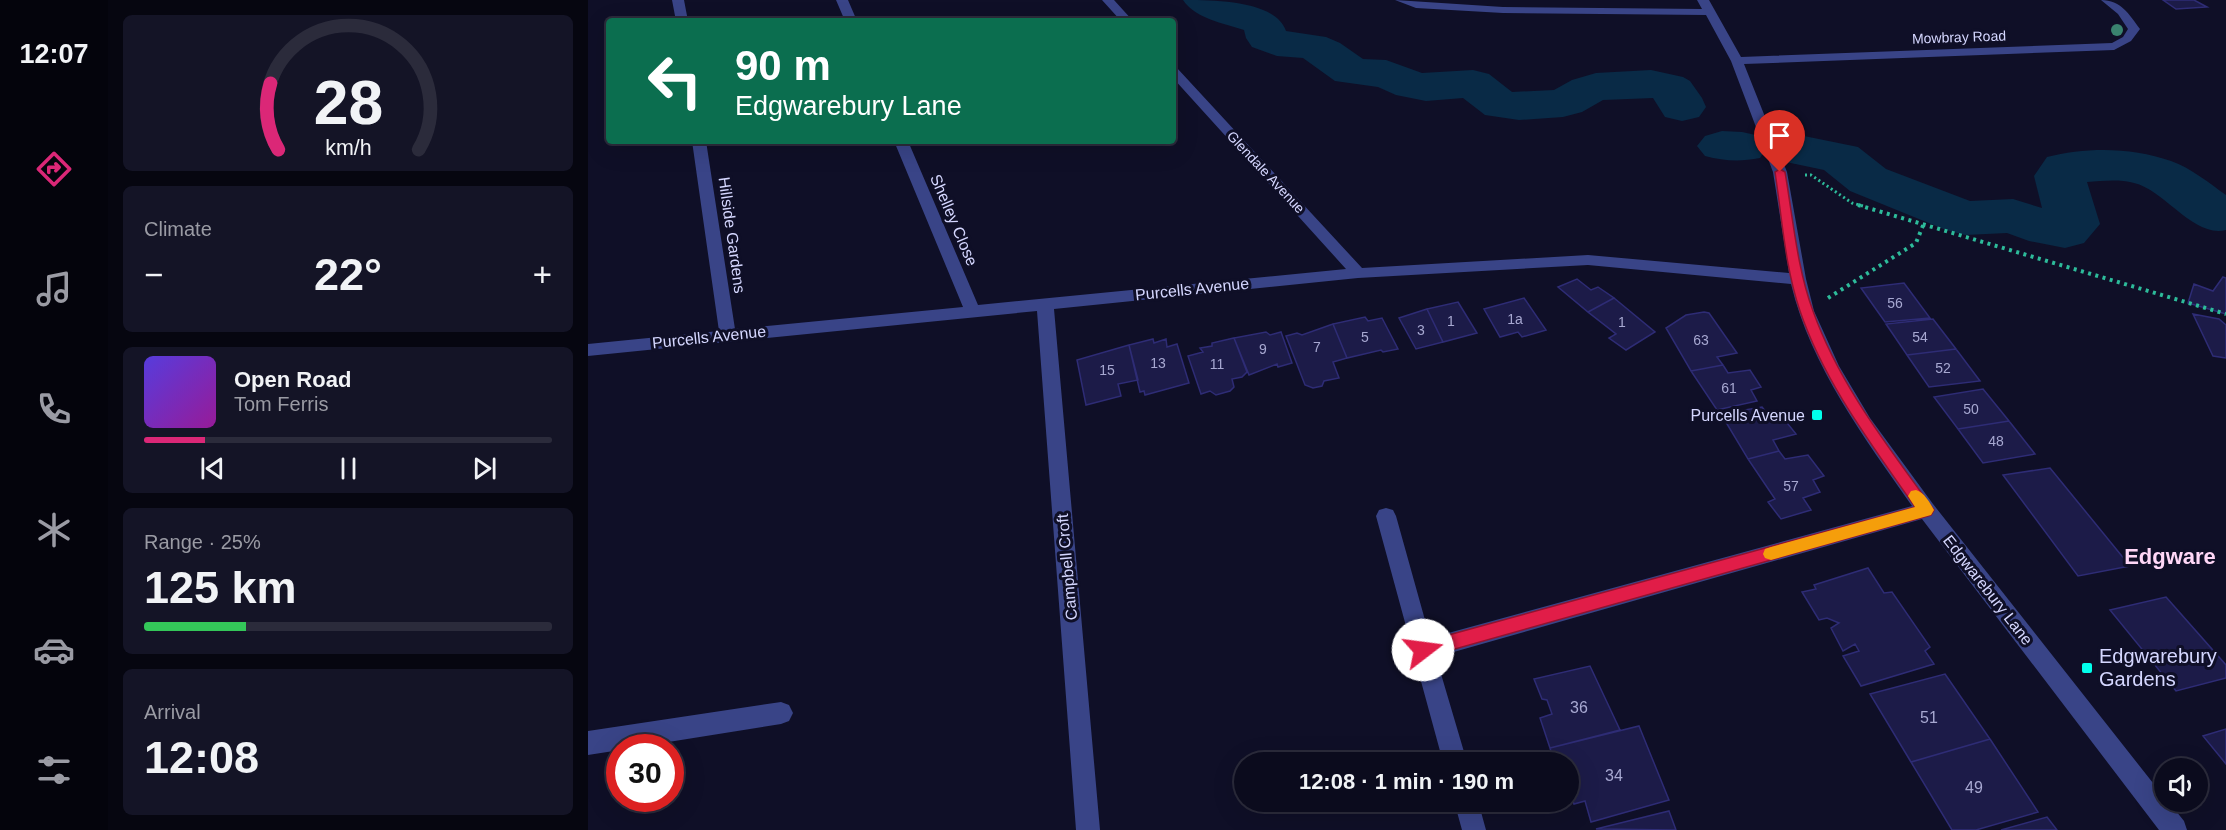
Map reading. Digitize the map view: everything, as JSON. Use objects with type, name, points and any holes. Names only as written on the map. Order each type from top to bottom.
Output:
[{"type":"street","points":[[678,0],[681,18]]},
{"type":"street","points":[[842,0],[850,18]]},
{"type":"street","points":[[1108,0],[1124,18]]},
{"type":"street","points":[[1401,0],[1416,5],[1503,10],[1706,6]]},
{"type":"street","name":"Mowbray Road","points":[[1737,61],[2114,46],[2127,39],[2134,29],[2122,12],[2107,0]]},
{"type":"street","name":"Edgwarebury Lane","points":[[1706,6],[1737,61],[1780,172],[1798,279],[1806,311],[1831,367],[1864,423],[1926,510],[2175,830]]},
{"type":"street","name":"Glendale Avenue","points":[[1176,74],[1358,273]]},
{"type":"street","name":"Hillside Gardens","points":[[699,144],[728,335]]},
{"type":"street","name":"Shelley Close","points":[[902,144],[974,312]]},
{"type":"street","name":"Purcells Avenue","points":[[588,350],[1358,273],[1588,260],[1798,279]]},
{"type":"street","name":"Campbell Croft","points":[[1045,304],[1089,830]]},
{"type":"street","points":[[1423,650],[1926,510]]},
{"type":"street","points":[[1386,516],[1452,752]]},
{"type":"street","points":[[588,743],[781,714]]},
{"type":"street","points":[[1469,812],[1474,830]]},
{"type":"path","points":[[1780,172],[1810,175],[1852,203],[2226,314]]},
{"type":"path","points":[[1806,311],[1916,243],[1924,223]]},
{"type":"building","points":[[2163,0],[2194,0],[2207,7],[2176,9]]},
{"type":"building","points":[[2223,277],[2226,278],[2226,314],[2188,303],[2194,284],[2213,291]]},
{"type":"building","points":[[1577,279],[1591,290],[1598,287],[1614,298],[1588,312],[1558,287]]},
{"type":"building","points":[[1904,283],[1930,318],[1885,322],[1861,288]]},
{"type":"building","points":[[1524,298],[1546,330],[1522,337],[1518,332],[1500,337],[1484,309]]},
{"type":"building","points":[[1614,298],[1655,332],[1626,350],[1609,338],[1616,334],[1588,312]]},
{"type":"building","points":[[1458,302],[1477,333],[1443,342],[1427,309]]},
{"type":"building","points":[[1427,309],[1443,342],[1416,349],[1399,318]]},
{"type":"building","points":[[1709,313],[1737,353],[1717,357],[1723,365],[1691,371],[1666,328],[1686,315]]},
{"type":"building","points":[[2193,314],[2219,319],[2226,325],[2226,358],[2213,356]]},
{"type":"building","points":[[1365,317],[1368,321],[1382,318],[1398,349],[1383,352],[1381,350],[1347,358],[1333,324]]},
{"type":"building","points":[[1933,319],[1956,349],[1907,355],[1886,324]]},
{"type":"building","points":[[1333,324],[1347,358],[1333,362],[1339,378],[1324,381],[1322,386],[1313,388],[1305,385],[1286,336],[1297,333],[1302,335]]},
{"type":"building","points":[[1266,332],[1270,335],[1281,332],[1292,363],[1278,367],[1277,364],[1249,375],[1234,338]]},
{"type":"building","points":[[1234,338],[1247,372],[1242,377],[1232,379],[1234,387],[1230,391],[1216,395],[1210,391],[1201,394],[1188,356],[1203,352],[1200,348],[1212,346],[1212,343]]},
{"type":"building","points":[[1153,339],[1154,343],[1166,339],[1167,347],[1177,344],[1189,383],[1145,395],[1144,391],[1140,392],[1129,345]]},
{"type":"building","points":[[1129,345],[1138,380],[1118,384],[1121,396],[1086,405],[1077,360]]},
{"type":"building","points":[[1956,349],[1980,381],[1929,387],[1907,355]]},
{"type":"building","points":[[1723,365],[1728,373],[1750,370],[1761,387],[1751,390],[1757,401],[1717,410],[1691,371]]},
{"type":"building","points":[[1983,389],[2009,421],[1958,429],[1934,397]]},
{"type":"building","points":[[1762,407],[1770,417],[1780,414],[1796,434],[1773,440],[1779,451],[1748,459],[1721,414]]},
{"type":"building","points":[[2009,421],[2035,454],[1983,463],[1958,429]]},
{"type":"building","points":[[1779,451],[1785,459],[1808,455],[1824,476],[1813,480],[1820,492],[1803,498],[1811,510],[1781,519],[1768,502],[1775,499],[1748,459]]},
{"type":"building","points":[[2050,468],[2130,566],[2078,576],[2003,475]]},
{"type":"building","points":[[1868,568],[1884,593],[1892,592],[1930,647],[1925,651],[1934,664],[1861,686],[1843,656],[1859,651],[1855,644],[1843,651],[1831,628],[1839,623],[1827,618],[1819,620],[1802,592],[1816,589],[1814,585]]},
{"type":"building","points":[[2166,597],[2226,665],[2226,678],[2176,691],[2110,610]]},
{"type":"building","points":[[1590,666],[1620,730],[1550,748],[1540,718],[1552,714],[1547,700],[1542,699],[1534,679]]},
{"type":"building","points":[[1945,674],[1990,739],[1911,762],[1870,694]]},
{"type":"building","points":[[1639,726],[1669,800],[1591,822],[1585,801],[1579,803],[1579,752],[1551,752],[1550,748]]},
{"type":"building","points":[[2226,729],[2226,764],[2203,736]]},
{"type":"building","points":[[1990,739],[2038,812],[1976,830],[1952,830],[1911,762]]},
{"type":"building","points":[[1669,811],[1676,830],[1596,829]]},
{"type":"building","points":[[2047,817],[2057,830],[2001,830]]},
{"type":"waterway","points":[[1203,0],[1218,8],[1259,21],[1264,26],[1267,38],[1277,43],[1311,46],[1325,52],[1351,71],[1386,74],[1412,85],[1426,87],[1473,84],[1501,105],[1563,103],[1596,87],[1651,84],[1674,91],[1682,107]]},
{"type":"waterway","points":[[1722,146],[1742,147]]},
{"type":"waterway","points":[[1804,151],[1840,158],[1868,180],[1965,218],[2013,216],[2048,229],[2065,231],[2073,224],[2060,176],[2065,168],[2098,166],[2133,167],[2153,172],[2178,186],[2219,215]]},
{"type":"slow traffic","points":[[1771,554],[1926,510],[1916,496]]},
{"type":"place","name":"Purcells Avenue","points":[[1817,415]]},
{"type":"place","name":"Edgwarebury Gardens","points":[[2087,668]]},
{"type":"district","name":"Edgware","points":[[2170,556]]},
{"type":"route","points":[[1423,650],[1926,510],[1864,423],[1831,367],[1806,311],[1798,279],[1780,172]]}]
